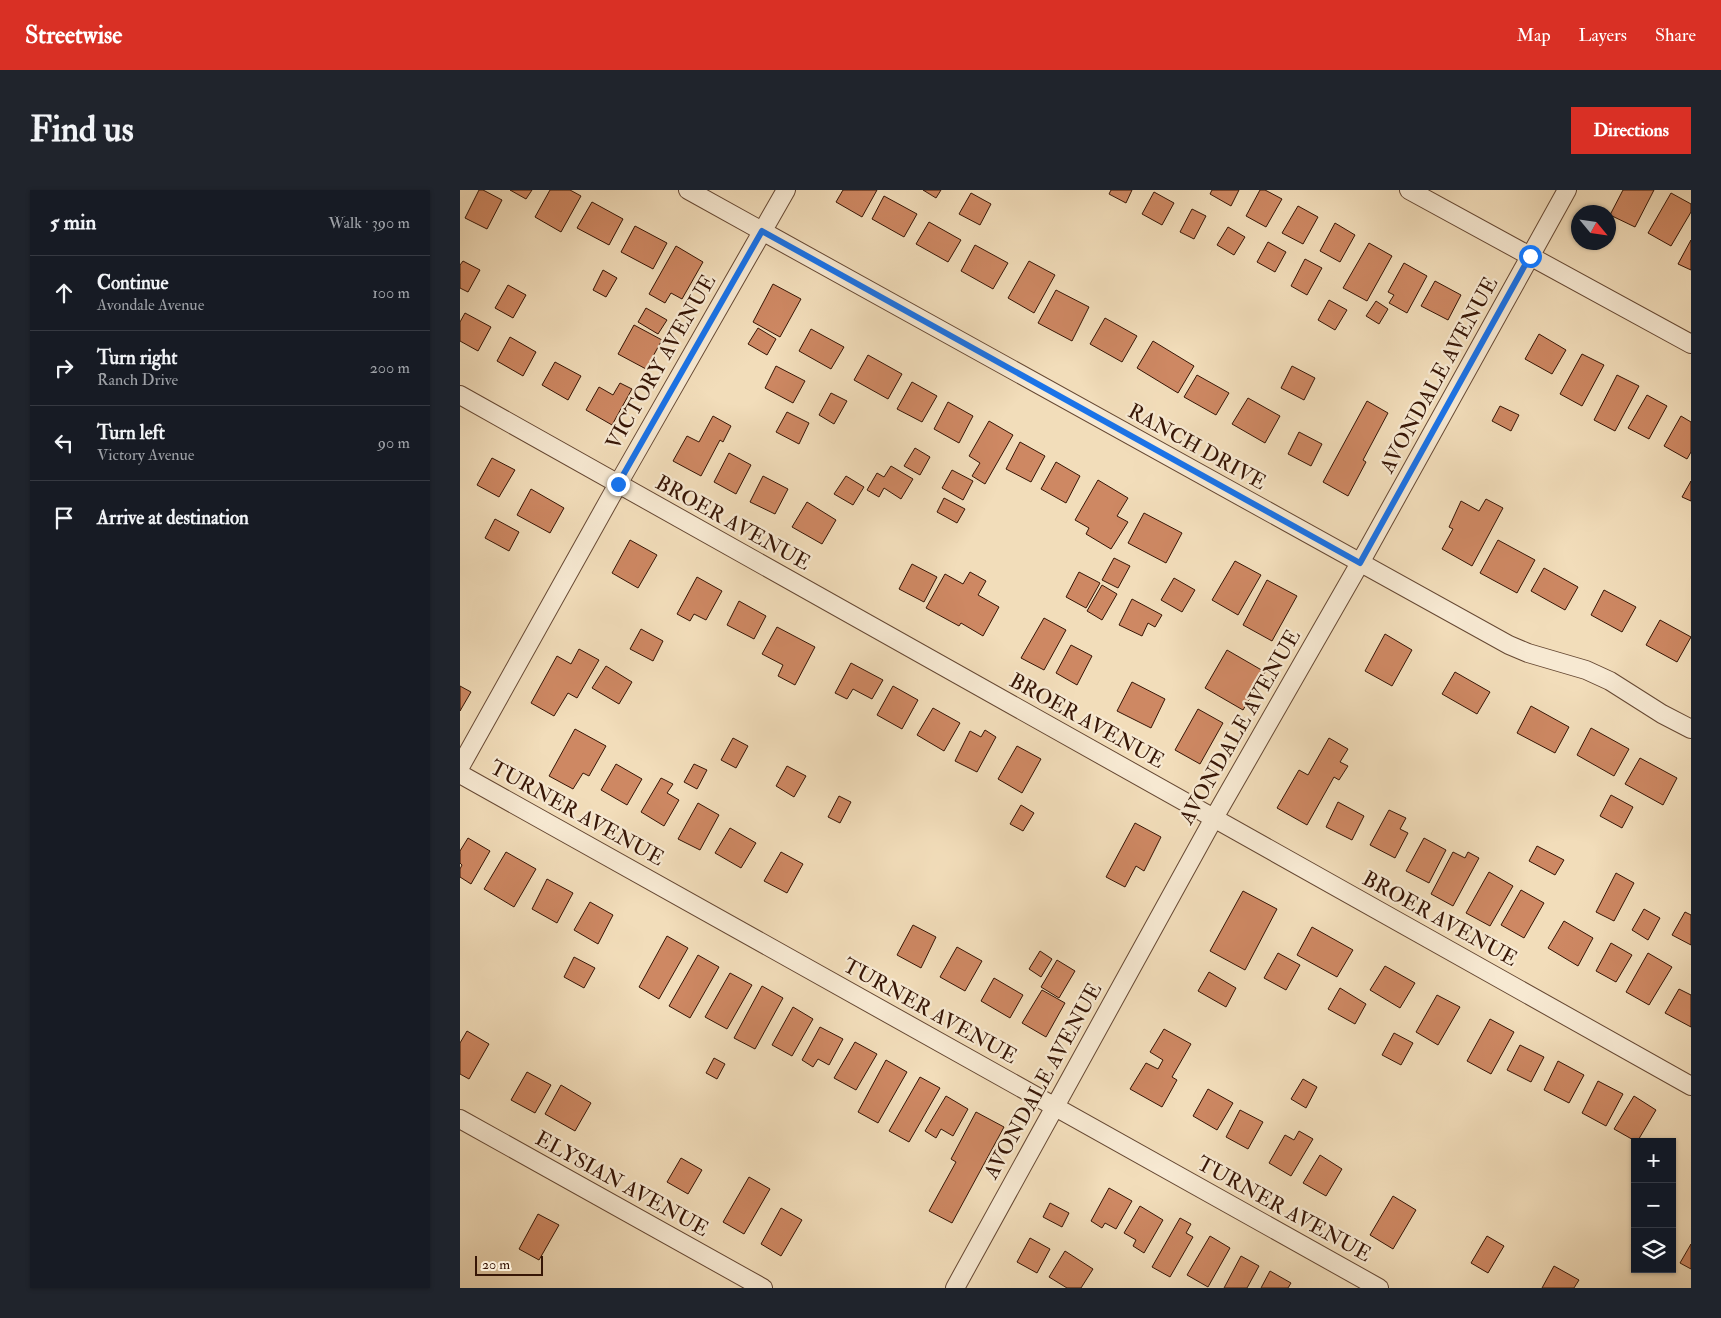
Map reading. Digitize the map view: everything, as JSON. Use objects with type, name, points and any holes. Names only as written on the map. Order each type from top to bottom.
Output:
[{"type":"street","name":"RANCH DRIVE","points":[[688,190],[1509,645],[1528,653],[1586,670],[1610,681],[1662,714],[1691,729]]},
{"type":"street","name":"VICTORY AVENUE","points":[[460,767],[618,484],[786,190]]},
{"type":"street","points":[[1410,190],[1691,344]]},
{"type":"street","name":"AVONDALE AVENUE","points":[[955,1288],[1214,818],[1360,563],[1566,190]]},
{"type":"street","name":"BROER AVENUE","points":[[460,395],[1691,1086]]},
{"type":"street","name":"TURNER AVENUE","points":[[460,774],[1379,1288]]},
{"type":"street","name":"ELYSIAN AVENUE","points":[[460,1119],[763,1288]]},
{"type":"building","points":[[479,190],[483,190],[502,200],[487,229],[465,218]]},
{"type":"building","points":[[510,190],[532,190],[526,199]]},
{"type":"building","points":[[550,190],[570,190],[581,196],[561,232],[535,217]]},
{"type":"building","points":[[843,190],[877,190],[862,217],[836,202]]},
{"type":"building","points":[[923,190],[941,190],[936,198]]},
{"type":"building","points":[[1111,190],[1132,190],[1126,203],[1109,194]]},
{"type":"building","points":[[1212,190],[1239,190],[1231,206],[1210,194]]},
{"type":"building","points":[[1260,190],[1265,190],[1282,199],[1266,227],[1246,216]]},
{"type":"building","points":[[1623,190],[1654,190],[1635,227],[1616,218],[1615,205]]},
{"type":"building","points":[[1154,192],[1174,203],[1162,225],[1142,214]]},
{"type":"building","points":[[971,193],[991,204],[980,225],[959,214]]},
{"type":"building","points":[[1671,193],[1691,204],[1691,212],[1671,246],[1648,233]]},
{"type":"building","points":[[884,196],[917,214],[904,237],[872,219]]},
{"type":"building","points":[[592,202],[623,219],[609,245],[577,228]]},
{"type":"building","points":[[1298,206],[1318,217],[1303,244],[1282,233]]},
{"type":"building","points":[[1192,209],[1206,216],[1194,239],[1180,232]]},
{"type":"building","points":[[929,222],[961,240],[948,262],[916,244]]},
{"type":"building","points":[[1335,223],[1355,235],[1340,262],[1320,251]]},
{"type":"building","points":[[635,226],[667,243],[653,269],[621,252]]},
{"type":"building","points":[[1228,227],[1245,237],[1234,255],[1217,245]]},
{"type":"building","points":[[1691,240],[1691,270],[1678,264]]},
{"type":"building","points":[[1268,242],[1286,252],[1275,272],[1257,262]]},
{"type":"building","points":[[1369,243],[1392,256],[1367,301],[1343,288]]},
{"type":"building","points":[[975,245],[1008,263],[993,289],[961,271]]},
{"type":"building","points":[[676,246],[703,262],[682,299],[671,293],[665,303],[649,294]]},
{"type":"building","points":[[1305,259],[1322,268],[1307,295],[1291,286]]},
{"type":"building","points":[[463,261],[480,270],[468,292],[460,288],[460,265]]},
{"type":"building","points":[[1029,261],[1055,275],[1034,313],[1008,298]]},
{"type":"building","points":[[1404,263],[1427,276],[1407,313],[1389,303],[1394,295],[1388,292]]},
{"type":"building","points":[[603,270],[617,278],[606,297],[593,290]]},
{"type":"building","points":[[1435,281],[1461,295],[1448,320],[1421,306]]},
{"type":"building","points":[[773,284],[801,299],[780,337],[753,322]]},
{"type":"building","points":[[508,285],[526,295],[513,318],[495,308]]},
{"type":"building","points":[[1056,290],[1089,307],[1072,341],[1038,323]]},
{"type":"building","points":[[1329,300],[1347,310],[1335,330],[1318,320]]},
{"type":"building","points":[[1376,301],[1388,309],[1379,324],[1366,316]]},
{"type":"building","points":[[646,308],[667,320],[658,334],[638,322]]},
{"type":"building","points":[[465,313],[491,327],[478,351],[460,341],[460,322]]},
{"type":"building","points":[[1105,318],[1137,336],[1122,362],[1090,344]]},
{"type":"building","points":[[634,325],[662,340],[646,369],[618,354]]},
{"type":"building","points":[[758,328],[776,339],[767,355],[748,344]]},
{"type":"building","points":[[811,329],[844,347],[831,369],[799,351]]},
{"type":"building","points":[[1539,334],[1566,350],[1552,374],[1525,359]]},
{"type":"building","points":[[510,337],[536,352],[523,376],[497,361]]},
{"type":"building","points":[[1153,341],[1194,366],[1178,393],[1137,368]]},
{"type":"building","points":[[1582,354],[1604,365],[1582,406],[1560,394]]},
{"type":"building","points":[[868,355],[902,374],[888,399],[854,380]]},
{"type":"building","points":[[555,362],[581,376],[568,400],[542,385]]},
{"type":"building","points":[[776,366],[805,381],[793,403],[765,388]]},
{"type":"building","points":[[1292,366],[1315,378],[1304,400],[1281,388]]},
{"type":"building","points":[[1197,375],[1229,393],[1216,415],[1184,397]]},
{"type":"building","points":[[1617,375],[1639,386],[1615,431],[1594,420]]},
{"type":"building","points":[[912,382],[937,396],[922,422],[897,409]]},
{"type":"building","points":[[620,383],[632,389],[612,425],[586,410],[599,387],[613,395]]},
{"type":"building","points":[[831,393],[847,401],[834,424],[819,415]]},
{"type":"building","points":[[1647,395],[1667,406],[1649,439],[1628,428]]},
{"type":"building","points":[[1248,398],[1280,416],[1265,443],[1232,424]]},
{"type":"building","points":[[1367,401],[1388,413],[1363,460],[1366,462],[1348,496],[1323,482]]},
{"type":"building","points":[[948,402],[973,416],[959,443],[934,429]]},
{"type":"building","points":[[1500,406],[1519,415],[1511,431],[1492,421]]},
{"type":"building","points":[[787,412],[809,423],[799,444],[776,432]]},
{"type":"building","points":[[713,416],[731,426],[723,442],[720,440],[701,476],[673,461],[687,436],[699,442]]},
{"type":"building","points":[[1681,416],[1691,422],[1691,452],[1687,459],[1664,446]]},
{"type":"building","points":[[989,421],[1013,435],[985,484],[972,476],[980,463],[969,456]]},
{"type":"building","points":[[1299,432],[1322,444],[1311,466],[1288,454]]},
{"type":"building","points":[[1020,442],[1045,456],[1031,482],[1006,469]]},
{"type":"building","points":[[915,448],[930,457],[920,475],[904,466]]},
{"type":"building","points":[[729,453],[751,465],[736,494],[714,482]]},
{"type":"building","points":[[492,458],[515,470],[499,497],[477,485]]},
{"type":"building","points":[[1056,462],[1080,476],[1066,503],[1041,489]]},
{"type":"building","points":[[891,466],[913,479],[901,499],[884,488],[879,497],[867,490],[877,473],[884,477]]},
{"type":"building","points":[[952,470],[973,481],[963,500],[942,488]]},
{"type":"building","points":[[763,476],[788,489],[775,514],[750,502]]},
{"type":"building","points":[[846,476],[864,487],[853,505],[834,494]]},
{"type":"building","points":[[1098,480],[1128,498],[1117,516],[1128,522],[1111,549],[1086,534],[1089,528],[1075,520]]},
{"type":"building","points":[[1691,481],[1691,501],[1682,497]]},
{"type":"building","points":[[531,489],[564,508],[550,533],[517,515]]},
{"type":"building","points":[[944,498],[965,509],[957,523],[937,512]]},
{"type":"building","points":[[1486,499],[1503,508],[1472,566],[1442,549],[1453,529],[1449,527],[1461,501],[1479,511]]},
{"type":"building","points":[[807,502],[836,520],[822,544],[792,527]]},
{"type":"building","points":[[1144,513],[1182,533],[1166,563],[1128,543]]},
{"type":"building","points":[[495,519],[519,532],[509,551],[485,538]]},
{"type":"building","points":[[630,540],[657,555],[638,588],[612,573]]},
{"type":"building","points":[[1498,540],[1535,560],[1517,593],[1480,573]]},
{"type":"building","points":[[1114,558],[1130,566],[1118,588],[1102,580]]},
{"type":"building","points":[[1235,561],[1261,575],[1238,615],[1212,600]]},
{"type":"building","points":[[912,564],[937,577],[924,602],[899,589]]},
{"type":"building","points":[[1544,568],[1578,587],[1565,610],[1531,591]]},
{"type":"building","points":[[970,572],[986,581],[978,595],[999,607],[983,636],[961,623],[959,626],[926,608],[945,574],[963,584]]},
{"type":"building","points":[[1079,572],[1100,583],[1086,608],[1066,597]]},
{"type":"building","points":[[697,577],[722,591],[706,620],[694,614],[690,621],[677,614]]},
{"type":"building","points":[[1174,578],[1195,590],[1182,612],[1161,600]]},
{"type":"building","points":[[1267,580],[1297,596],[1272,641],[1243,625]]},
{"type":"building","points":[[1102,585],[1117,594],[1102,620],[1087,611]]},
{"type":"building","points":[[1604,590],[1636,607],[1622,632],[1591,615]]},
{"type":"building","points":[[1132,599],[1162,615],[1155,627],[1148,623],[1142,636],[1119,625]]},
{"type":"building","points":[[739,601],[766,616],[754,639],[727,625]]},
{"type":"building","points":[[1044,618],[1066,630],[1044,670],[1021,658]]},
{"type":"building","points":[[1660,620],[1691,637],[1677,662],[1646,645]]},
{"type":"building","points":[[777,627],[815,647],[795,685],[778,676],[783,665],[762,654]]},
{"type":"building","points":[[641,629],[663,641],[653,661],[630,649]]},
{"type":"building","points":[[1385,634],[1412,650],[1392,686],[1365,671]]},
{"type":"building","points":[[1071,645],[1092,656],[1077,685],[1056,673]]},
{"type":"building","points":[[579,649],[599,660],[577,698],[568,693],[554,716],[531,703],[557,656],[571,664]]},
{"type":"building","points":[[1227,650],[1265,672],[1243,710],[1205,688]]},
{"type":"building","points":[[851,663],[883,680],[872,699],[853,689],[847,699],[835,693]]},
{"type":"building","points":[[606,666],[632,682],[619,704],[592,688]]},
{"type":"building","points":[[1455,672],[1490,692],[1477,714],[1442,694]]},
{"type":"building","points":[[1132,682],[1165,699],[1151,728],[1117,711]]},
{"type":"building","points":[[460,686],[471,692],[460,711]]},
{"type":"building","points":[[893,686],[918,700],[902,729],[877,715]]},
{"type":"building","points":[[1531,706],[1569,727],[1555,753],[1517,733]]},
{"type":"building","points":[[933,708],[960,723],[944,751],[917,735]]},
{"type":"building","points":[[1198,709],[1223,723],[1200,764],[1175,750]]},
{"type":"building","points":[[1591,728],[1629,749],[1614,776],[1577,755]]},
{"type":"building","points":[[575,729],[606,746],[589,776],[583,773],[573,789],[549,776]]},
{"type":"building","points":[[985,730],[996,737],[977,772],[955,761],[970,731],[981,737]]},
{"type":"building","points":[[733,738],[748,746],[736,768],[721,760]]},
{"type":"building","points":[[1329,738],[1348,749],[1340,762],[1348,766],[1339,780],[1334,777],[1307,825],[1277,808],[1299,770],[1308,775]]},
{"type":"building","points":[[1017,746],[1041,759],[1022,793],[998,779]]},
{"type":"building","points":[[1640,758],[1677,778],[1663,805],[1625,784]]},
{"type":"building","points":[[616,764],[642,779],[627,805],[601,790]]},
{"type":"building","points":[[694,764],[707,770],[697,789],[684,782]]},
{"type":"building","points":[[787,766],[806,776],[794,797],[776,786]]},
{"type":"building","points":[[661,778],[673,784],[667,793],[679,800],[664,826],[641,812]]},
{"type":"building","points":[[1611,795],[1633,807],[1622,828],[1600,816]]},
{"type":"building","points":[[839,796],[851,802],[840,823],[828,817]]},
{"type":"building","points":[[1338,802],[1364,816],[1352,840],[1326,827]]},
{"type":"building","points":[[698,803],[719,815],[700,850],[678,839]]},
{"type":"building","points":[[1021,805],[1034,813],[1023,831],[1010,824]]},
{"type":"building","points":[[1389,810],[1406,818],[1400,829],[1408,833],[1395,858],[1370,845]]},
{"type":"building","points":[[1135,823],[1161,837],[1144,871],[1136,866],[1125,887],[1106,877]]},
{"type":"building","points":[[730,828],[756,843],[741,868],[715,853]]},
{"type":"building","points":[[468,838],[490,851],[471,884],[460,877],[462,865],[460,863],[460,851]]},
{"type":"building","points":[[1424,838],[1446,850],[1429,883],[1406,871]]},
{"type":"building","points":[[1537,846],[1564,860],[1555,875],[1529,861]]},
{"type":"building","points":[[506,852],[536,869],[514,907],[484,889]]},
{"type":"building","points":[[781,852],[803,864],[787,893],[764,881]]},
{"type":"building","points":[[1453,852],[1465,858],[1468,852],[1479,858],[1453,906],[1431,894]]},
{"type":"building","points":[[1489,872],[1513,886],[1490,926],[1466,913]]},
{"type":"building","points":[[1616,873],[1634,883],[1614,921],[1596,912]]},
{"type":"building","points":[[547,879],[573,893],[557,923],[532,909]]},
{"type":"building","points":[[1521,890],[1544,903],[1524,938],[1501,925]]},
{"type":"building","points":[[1243,891],[1277,909],[1245,970],[1210,951]]},
{"type":"building","points":[[590,902],[613,915],[598,944],[574,930]]},
{"type":"building","points":[[1644,909],[1660,918],[1648,940],[1632,930]]},
{"type":"building","points":[[1685,912],[1691,915],[1691,945],[1672,935]]},
{"type":"building","points":[[1564,921],[1593,938],[1578,966],[1548,948]]},
{"type":"building","points":[[913,925],[936,937],[921,968],[897,955]]},
{"type":"building","points":[[1312,927],[1353,950],[1337,977],[1297,955]]},
{"type":"building","points":[[667,936],[688,948],[659,999],[639,987]]},
{"type":"building","points":[[1611,943],[1632,955],[1616,982],[1596,971]]},
{"type":"building","points":[[957,947],[982,961],[965,991],[940,977]]},
{"type":"building","points":[[1040,951],[1052,959],[1041,977],[1029,969]]},
{"type":"building","points":[[1278,953],[1300,965],[1286,990],[1264,978]]},
{"type":"building","points":[[1648,953],[1672,967],[1649,1005],[1626,992]]},
{"type":"building","points":[[698,955],[719,967],[690,1018],[669,1006]]},
{"type":"building","points":[[574,957],[595,968],[584,988],[564,977]]},
{"type":"building","points":[[1057,960],[1075,971],[1059,998],[1041,987]]},
{"type":"building","points":[[1385,966],[1415,983],[1400,1008],[1370,990]]},
{"type":"building","points":[[1209,972],[1236,988],[1226,1007],[1198,991]]},
{"type":"building","points":[[730,973],[752,985],[727,1029],[705,1017]]},
{"type":"building","points":[[994,978],[1023,995],[1010,1018],[981,1001]]},
{"type":"building","points":[[762,986],[783,998],[755,1049],[734,1038]]},
{"type":"building","points":[[1340,988],[1366,1004],[1355,1024],[1328,1009]]},
{"type":"building","points":[[1679,989],[1691,995],[1691,1027],[1665,1013]]},
{"type":"building","points":[[1042,990],[1065,1003],[1046,1037],[1022,1023]]},
{"type":"building","points":[[1437,995],[1460,1007],[1438,1045],[1416,1032]]},
{"type":"building","points":[[793,1007],[813,1019],[792,1056],[772,1045]]},
{"type":"building","points":[[1490,1019],[1514,1032],[1491,1074],[1467,1061]]},
{"type":"building","points":[[820,1027],[843,1039],[829,1065],[818,1059],[813,1067],[802,1060]]},
{"type":"building","points":[[1164,1029],[1191,1044],[1172,1077],[1177,1080],[1162,1107],[1130,1089],[1146,1063],[1158,1069],[1163,1060],[1150,1052]]},
{"type":"building","points":[[467,1031],[489,1044],[469,1079],[460,1074],[460,1043]]},
{"type":"building","points":[[1394,1033],[1413,1043],[1401,1065],[1382,1055]]},
{"type":"building","points":[[855,1042],[877,1054],[856,1090],[834,1078]]},
{"type":"building","points":[[1520,1045],[1544,1057],[1531,1082],[1507,1070]]},
{"type":"building","points":[[714,1058],[725,1064],[717,1079],[706,1073]]},
{"type":"building","points":[[886,1060],[907,1072],[878,1123],[858,1112]]},
{"type":"building","points":[[1558,1061],[1584,1075],[1569,1103],[1544,1090]]},
{"type":"building","points":[[527,1072],[551,1085],[535,1113],[511,1100]]},
{"type":"building","points":[[920,1077],[940,1088],[909,1142],[889,1131]]},
{"type":"building","points":[[1303,1079],[1317,1087],[1306,1108],[1291,1099]]},
{"type":"building","points":[[1598,1081],[1623,1094],[1606,1126],[1582,1113]]},
{"type":"building","points":[[561,1085],[591,1103],[575,1131],[545,1114]]},
{"type":"building","points":[[1208,1089],[1233,1103],[1217,1130],[1193,1116]]},
{"type":"building","points":[[946,1096],[968,1109],[953,1136],[941,1129],[936,1138],[925,1131]]},
{"type":"building","points":[[1634,1096],[1656,1110],[1639,1138],[1631,1139],[1614,1129]]},
{"type":"building","points":[[1240,1110],[1263,1122],[1248,1149],[1226,1137]]},
{"type":"building","points":[[976,1112],[1004,1127],[952,1223],[929,1211],[956,1162],[951,1159]]},
{"type":"building","points":[[1299,1131],[1313,1139],[1291,1176],[1269,1163],[1285,1135],[1294,1140]]},
{"type":"building","points":[[1320,1155],[1342,1169],[1326,1196],[1303,1183]]},
{"type":"building","points":[[681,1158],[702,1170],[688,1194],[667,1182]]},
{"type":"building","points":[[749,1177],[770,1189],[744,1234],[723,1222]]},
{"type":"building","points":[[1109,1188],[1132,1201],[1116,1229],[1105,1223],[1102,1228],[1091,1221]]},
{"type":"building","points":[[1393,1196],[1416,1210],[1393,1249],[1370,1235]]},
{"type":"building","points":[[1050,1203],[1069,1213],[1062,1227],[1043,1217]]},
{"type":"building","points":[[1140,1206],[1163,1220],[1144,1253],[1133,1246],[1136,1240],[1124,1233]]},
{"type":"building","points":[[781,1208],[802,1220],[781,1256],[761,1244]]},
{"type":"building","points":[[538,1214],[559,1225],[539,1260],[519,1249]]},
{"type":"building","points":[[1180,1218],[1191,1224],[1186,1233],[1193,1237],[1170,1277],[1152,1267]]},
{"type":"building","points":[[1210,1236],[1230,1248],[1208,1287],[1187,1275]]},
{"type":"building","points":[[1487,1236],[1504,1246],[1488,1273],[1471,1263]]},
{"type":"building","points":[[1030,1238],[1050,1249],[1037,1273],[1017,1262]]},
{"type":"building","points":[[1691,1244],[1691,1269],[1680,1263]]},
{"type":"building","points":[[1065,1251],[1093,1269],[1081,1288],[1067,1288],[1049,1277]]},
{"type":"building","points":[[1241,1256],[1259,1266],[1247,1288],[1224,1288]]},
{"type":"building","points":[[1554,1266],[1579,1280],[1574,1288],[1542,1288]]},
{"type":"building","points":[[1270,1271],[1291,1283],[1288,1288],[1261,1288]]},
{"type":"route","points":[[618,484],[762,231],[1360,563],[1530,256]]}]
